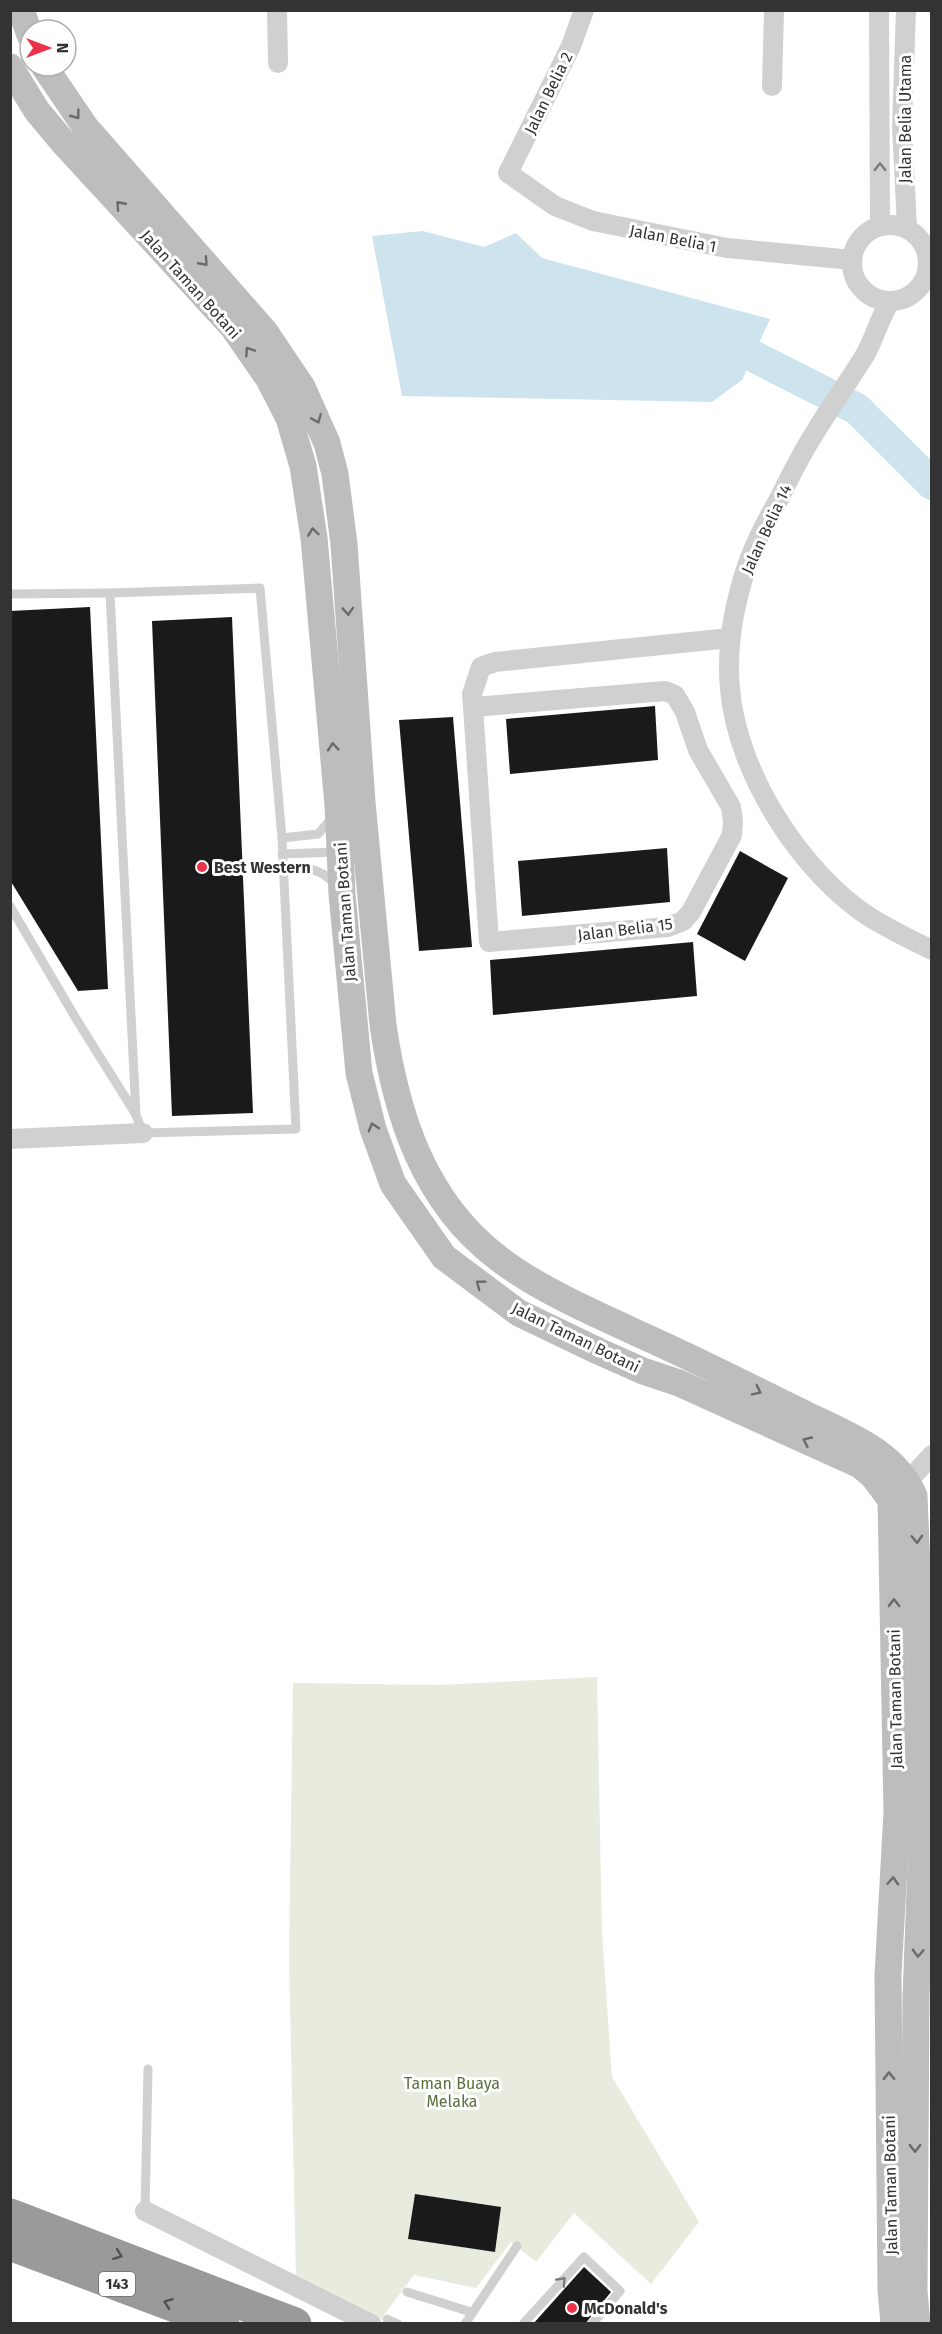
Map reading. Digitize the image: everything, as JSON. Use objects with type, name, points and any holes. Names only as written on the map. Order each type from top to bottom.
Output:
[{"type":"highway","name":"143","points":[[10,2215],[295,2324]]},
{"type":"highway","name":"143","points":[[10,2244],[223,2324]]},
{"type":"street","points":[[277,10],[278,63]]},
{"type":"street","name":"Jalan Belia 2","points":[[508,173],[571,46],[584,10]]},
{"type":"street","points":[[771,86],[774,10]]},
{"type":"street","name":"Jalan Belia Utama","points":[[879,10],[880,226]]},
{"type":"street","name":"Jalan Belia Utama","points":[[906,10],[902,126],[907,228]]},
{"type":"street","name":"Jalan Taman Botani","points":[[10,67],[37,111],[63,142],[233,327],[268,379],[289,418],[303,466],[388,1061],[401,1117],[424,1169],[447,1205],[478,1241],[497,1258],[522,1275],[865,1443],[902,1474],[899,1491]]},
{"type":"street","name":"Jalan Taman Botani","points":[[52,78],[86,128],[265,332],[302,387],[316,415],[327,443],[335,474],[340,509],[350,804]]},
{"type":"street","name":"Jalan Belia 1","points":[[508,173],[555,206],[593,221],[727,248],[852,260]]},
{"type":"street","points":[[880,226],[907,228],[923,243],[930,263],[921,286],[902,300],[890,302],[878,300],[862,289],[853,272],[852,260],[855,248],[861,238],[880,226]]},
{"type":"street","name":"Jalan Belia 14","points":[[890,302],[866,353],[810,439],[750,558],[730,638],[730,689],[748,765],[778,819],[797,846],[819,872],[870,917],[932,950]]},
{"type":"street","name":"Jalan Belia 15","points":[[473,707],[665,691],[675,695],[686,712],[698,750],[731,807],[733,821],[732,835],[691,912],[683,921],[668,927],[489,942],[472,694],[481,667],[495,662],[730,638]]},
{"type":"street","points":[[340,852],[355,831],[350,804]]},
{"type":"street","name":"Jalan Taman Botani","points":[[340,852],[359,1073],[372,1129],[393,1184],[444,1257],[519,1313],[598,1351],[643,1371],[679,1383],[860,1465],[873,1476],[899,1491],[914,1496],[916,1520],[913,1663],[897,1812],[888,1975],[891,2289],[894,2324]]},
{"type":"street","points":[[10,1139],[143,1133]]},
{"type":"street","points":[[899,1491],[932,1455]]},
{"type":"street","name":"Jalan Taman Botani","points":[[913,1663],[923,1810],[916,1998],[914,2280],[917,2324]]},
{"type":"street","points":[[145,2211],[379,2321]]},
{"type":"lane","points":[[10,594],[260,588],[282,838],[296,1129],[143,1133],[136,1115],[10,906]]},
{"type":"lane","points":[[110,593],[136,1115]]},
{"type":"lane","points":[[282,838],[318,834],[350,804]]},
{"type":"lane","points":[[282,854],[340,852]]},
{"type":"lane","points":[[282,869],[308,868],[321,873],[328,876],[342,894]]},
{"type":"lane","points":[[145,2211],[148,2069]]},
{"type":"lane","points":[[465,2324],[517,2246]]},
{"type":"lane","points":[[523,2324],[584,2257],[620,2291],[592,2324]]},
{"type":"lane","points":[[407,2292],[471,2312]]},
{"type":"lane","points":[[379,2321],[398,2324]]},
{"type":"green space","name":"Taman Buaya Melaka","points":[[597,1677],[602,1933],[612,2077],[699,2222],[651,2284],[574,2213],[536,2262],[511,2242],[476,2288],[414,2275],[378,2323],[296,2278],[289,1956],[293,1683],[441,1685]]},
{"type":"water","points":[[423,231],[484,247],[516,233],[542,258],[770,319],[742,380],[712,402],[402,396],[372,236]]},
{"type":"building","points":[[90,607],[108,989],[78,991],[10,880],[10,611]]},
{"type":"building","name":"Best Western","points":[[232,617],[253,1113],[172,1116],[152,621]]},
{"type":"building","points":[[655,706],[658,760],[510,774],[506,719]]},
{"type":"building","points":[[453,717],[472,947],[419,951],[399,720]]},
{"type":"building","points":[[667,848],[670,902],[522,916],[518,861]]},
{"type":"building","points":[[740,851],[788,878],[745,961],[697,934]]},
{"type":"building","points":[[693,942],[697,996],[493,1015],[490,960]]},
{"type":"building","points":[[415,2194],[501,2207],[495,2252],[408,2239]]},
{"type":"building","name":"McDonald's","points":[[584,2267],[611,2292],[585,2324],[533,2324]]},
{"type":"waterway","points":[[753,356],[857,409],[932,484]]},
{"type":"place","name":"Best Western","points":[[202,867]]},
{"type":"place","name":"McDonald's","points":[[572,2308]]}]
